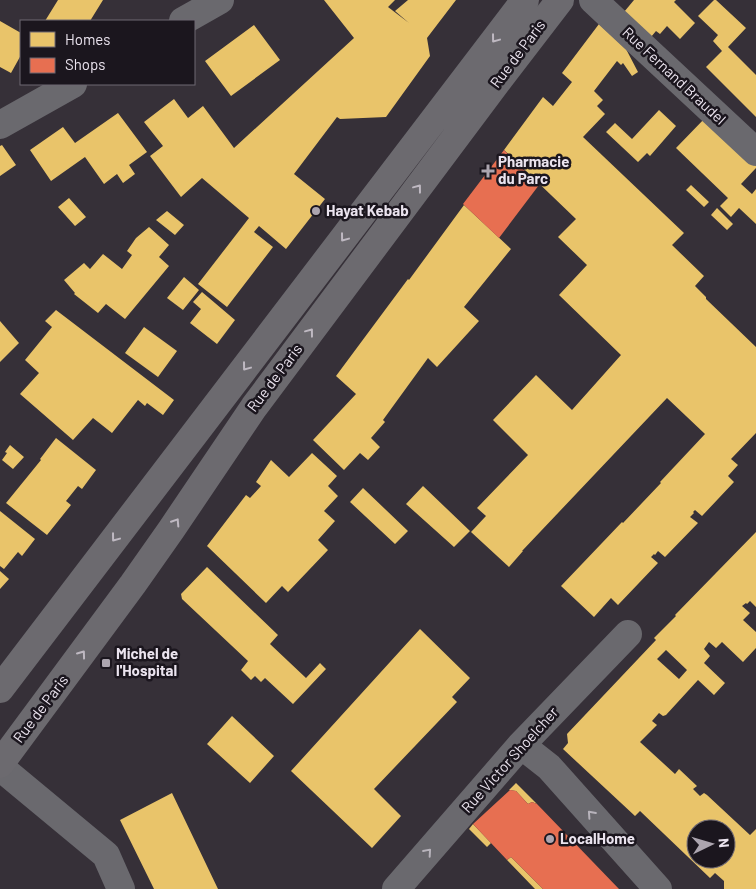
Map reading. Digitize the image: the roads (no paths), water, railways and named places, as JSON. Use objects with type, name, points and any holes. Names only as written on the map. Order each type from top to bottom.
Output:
[{"type":"main road","name":"Rue de Paris","points":[[0,690],[525,0]]},
{"type":"main road","name":"Rue de Paris","points":[[0,765],[134,584],[254,407],[560,0]]},
{"type":"street","points":[[185,20],[220,0]]},
{"type":"street","name":"Rue Fernand Braudel","points":[[593,0],[756,152]]},
{"type":"street","points":[[0,125],[71,85]]},
{"type":"street","name":"Rue Victor Shoelcher","points":[[396,889],[521,745],[628,634]]},
{"type":"street","points":[[521,745],[549,767],[658,889]]},
{"type":"street","points":[[0,765],[106,855],[122,889]]},
{"type":"place","name":"Pharmacie du Parc","points":[[488,171]]},
{"type":"place","name":"Hayat Kebab","points":[[316,211]]},
{"type":"place","name":"Michel de l'Hospital","points":[[106,663]]},
{"type":"place","name":"LocalHome","points":[[550,839]]}]
